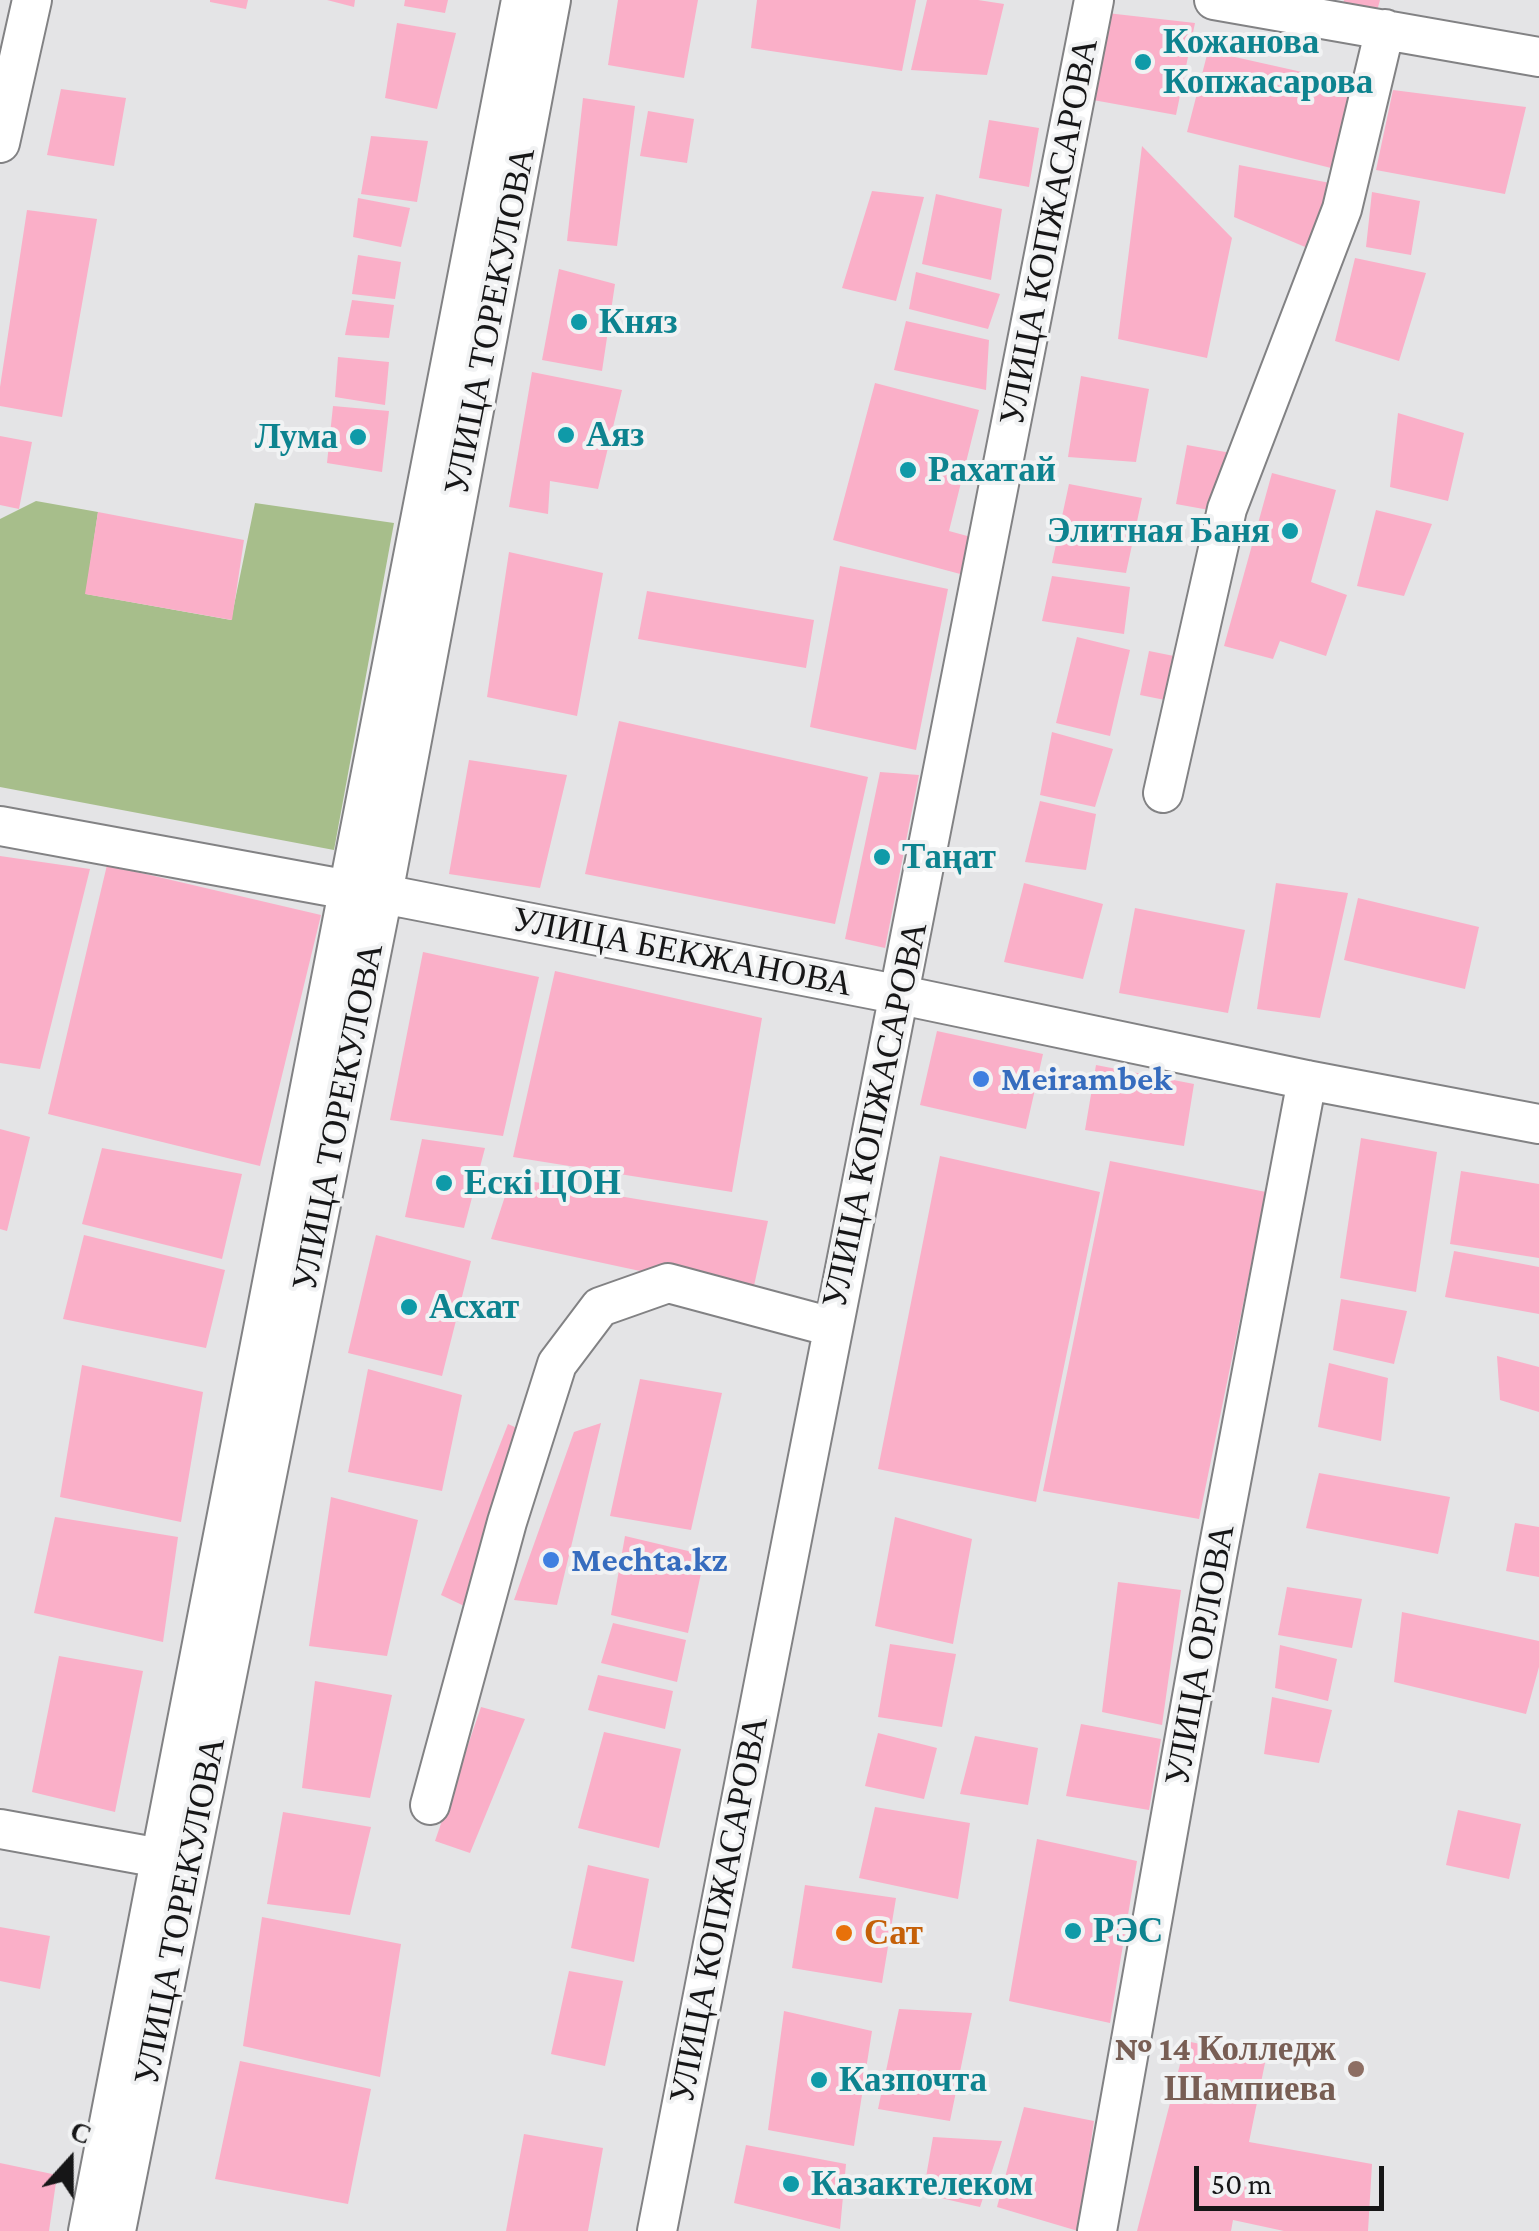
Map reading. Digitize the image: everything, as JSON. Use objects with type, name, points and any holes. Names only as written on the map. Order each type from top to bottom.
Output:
[{"type":"street","points":[[0,143],[32,0]]},
{"type":"street","name":"УЛИЦА ТОРЕКУЛОВА","points":[[116,2231],[366,892],[521,0]]},
{"type":"street","name":"УЛИЦА ТОРЕКУЛОВА","points":[[88,2231],[160,1858],[366,892],[550,0]]},
{"type":"street","name":"УЛИЦА КОПЖАСАРОВА","points":[[657,2231],[1094,0]]},
{"type":"street","points":[[1214,0],[1370,18],[1539,57]]},
{"type":"street","points":[[1163,793],[1227,509],[1342,210],[1370,18]]},
{"type":"street","name":"УЛИЦА БЕКЖАНОВА","points":[[0,826],[900,995],[1539,1124]]},
{"type":"street","name":"УЛИЦА ОРЛОВА","points":[[1097,2231],[1307,1080]]},
{"type":"street","points":[[430,1805],[507,1522],[557,1364],[600,1307],[668,1283],[832,1327]]},
{"type":"street","points":[[0,1828],[160,1858]]},
{"type":"green space","points":[[36,501],[98,512],[86,594],[231,620],[255,503],[394,523],[334,850],[0,787],[0,519]]},
{"type":"building","points":[[210,0],[248,0],[246,9]]},
{"type":"building","points":[[327,0],[355,0],[354,7]]},
{"type":"building","points":[[405,0],[448,0],[445,13],[404,6]]},
{"type":"building","points":[[618,0],[698,0],[684,78],[608,65]]},
{"type":"building","points":[[757,0],[916,0],[902,71],[751,48]]},
{"type":"building","points":[[927,0],[1004,4],[987,75],[911,70]]},
{"type":"building","points":[[1344,0],[1380,0],[1372,29],[1340,21]]},
{"type":"building","name":"Кожанова Копжасарова","points":[[1107,13],[1195,23],[1176,115],[1093,100]]},
{"type":"building","points":[[397,23],[456,33],[437,109],[385,98]]},
{"type":"building","points":[[1208,51],[1360,85],[1339,170],[1187,132]]},
{"type":"building","points":[[61,89],[126,98],[114,166],[47,155]]},
{"type":"building","points":[[1393,90],[1526,107],[1505,194],[1376,170]]},
{"type":"building","points":[[583,98],[635,106],[617,246],[567,241]]},
{"type":"building","points":[[648,111],[694,119],[687,163],[640,156]]},
{"type":"building","points":[[989,120],[1039,128],[1029,187],[979,178]]},
{"type":"building","points":[[371,136],[428,141],[417,202],[361,194]]},
{"type":"building","points":[[1142,146],[1232,238],[1207,358],[1118,339]]},
{"type":"building","points":[[1239,165],[1335,184],[1317,252],[1234,217]]},
{"type":"building","points":[[872,191],[924,197],[896,301],[842,288]]},
{"type":"building","points":[[1372,192],[1420,201],[1411,255],[1366,247]]},
{"type":"building","points":[[936,194],[1002,209],[991,280],[922,264]]},
{"type":"building","points":[[358,198],[410,208],[401,247],[353,237]]},
{"type":"building","points":[[27,210],[97,219],[62,417],[0,406]]},
{"type":"building","points":[[358,255],[401,262],[395,299],[352,294]]},
{"type":"building","points":[[1355,258],[1426,273],[1399,361],[1335,341]]},
{"type":"building","name":"Княз","points":[[559,269],[615,284],[602,371],[542,360]]},
{"type":"building","points":[[916,272],[1000,294],[988,329],[909,309]]},
{"type":"building","points":[[352,300],[394,305],[389,338],[345,335]]},
{"type":"building","points":[[906,321],[989,340],[986,390],[894,370]]},
{"type":"building","points":[[338,357],[389,362],[385,405],[335,397]]},
{"type":"building","name":"Аяз","points":[[532,372],[622,390],[598,489],[550,481],[548,514],[509,507]]},
{"type":"building","points":[[1081,376],[1149,389],[1136,462],[1068,457]]},
{"type":"building","name":"Рахатай","points":[[875,383],[979,410],[949,531],[971,537],[964,575],[833,540]]},
{"type":"building","name":"Лума","points":[[333,406],[389,411],[382,472],[327,463]]},
{"type":"building","points":[[1398,413],[1464,433],[1448,501],[1390,487]]},
{"type":"building","points":[[0,436],[32,442],[19,509],[0,505]]},
{"type":"building","points":[[1187,445],[1231,453],[1220,512],[1176,504]]},
{"type":"building","name":"Элитная Баня","points":[[1272,473],[1336,490],[1311,582],[1347,595],[1326,656],[1280,641],[1273,659],[1224,646]]},
{"type":"building","points":[[1069,484],[1142,498],[1126,573],[1052,563]]},
{"type":"building","points":[[1376,510],[1432,524],[1404,596],[1357,586]]},
{"type":"building","points":[[98,512],[244,540],[232,620],[85,594]]},
{"type":"building","points":[[509,552],[603,573],[577,716],[487,697]]},
{"type":"building","points":[[840,566],[948,589],[916,750],[810,727]]},
{"type":"building","points":[[1052,576],[1130,587],[1124,634],[1042,621]]},
{"type":"building","points":[[647,591],[814,620],[806,668],[638,639]]},
{"type":"building","points":[[1077,637],[1130,650],[1110,736],[1056,723]]},
{"type":"building","points":[[1149,651],[1189,659],[1180,703],[1140,695]]},
{"type":"building","points":[[619,721],[868,777],[835,924],[585,874]]},
{"type":"building","points":[[1052,732],[1113,749],[1095,807],[1040,795]]},
{"type":"building","points":[[469,760],[567,775],[540,888],[449,874]]},
{"type":"building","name":"Таңат","points":[[880,772],[919,775],[885,948],[845,939]]},
{"type":"building","points":[[1040,801],[1096,814],[1086,870],[1025,862]]},
{"type":"building","points":[[0,856],[90,869],[40,1069],[0,1063]]},
{"type":"building","points":[[107,865],[321,915],[260,1166],[48,1114]]},
{"type":"building","points":[[1024,883],[1103,904],[1083,979],[1004,962]]},
{"type":"building","points":[[1276,883],[1348,893],[1320,1018],[1257,1009]]},
{"type":"building","points":[[1358,898],[1479,927],[1465,989],[1344,960]]},
{"type":"building","points":[[1135,908],[1245,930],[1228,1013],[1119,993]]},
{"type":"building","points":[[423,952],[539,977],[503,1136],[390,1120]]},
{"type":"building","points":[[555,971],[762,1018],[732,1192],[513,1157]]},
{"type":"building","name":"Meirambek","points":[[937,1031],[1043,1054],[1026,1129],[920,1105]]},
{"type":"building","points":[[1096,1065],[1194,1084],[1184,1146],[1085,1130]]},
{"type":"building","points":[[0,1129],[30,1137],[7,1231],[0,1229]]},
{"type":"building","points":[[1361,1138],[1437,1152],[1416,1292],[1340,1278]]},
{"type":"building","name":"Ескі ЦОН","points":[[422,1139],[485,1148],[464,1228],[405,1217]]},
{"type":"building","points":[[102,1148],[242,1174],[222,1259],[82,1224]]},
{"type":"building","points":[[940,1156],[1100,1192],[1036,1502],[878,1469]]},
{"type":"building","points":[[1110,1161],[1266,1192],[1199,1519],[1043,1491]]},
{"type":"building","points":[[1461,1171],[1539,1184],[1539,1258],[1450,1244]]},
{"type":"building","points":[[511,1178],[768,1221],[752,1295],[491,1239]]},
{"type":"building","points":[[84,1235],[225,1270],[206,1348],[63,1319]]},
{"type":"building","name":"Асхат","points":[[376,1235],[471,1261],[442,1376],[348,1353]]},
{"type":"building","points":[[1454,1251],[1539,1267],[1539,1314],[1445,1297]]},
{"type":"building","points":[[1341,1299],[1407,1311],[1394,1364],[1333,1350]]},
{"type":"building","points":[[1497,1356],[1539,1367],[1539,1412],[1500,1400]]},
{"type":"building","points":[[1329,1363],[1388,1378],[1381,1441],[1318,1427]]},
{"type":"building","points":[[82,1365],[203,1392],[181,1522],[60,1497]]},
{"type":"building","points":[[368,1369],[462,1395],[442,1491],[348,1472]]},
{"type":"building","points":[[640,1379],[722,1393],[691,1530],[610,1516]]},
{"type":"building","points":[[601,1423],[557,1605],[514,1600],[574,1432]]},
{"type":"building","points":[[508,1424],[539,1438],[479,1613],[441,1595]]},
{"type":"building","points":[[1319,1473],[1450,1497],[1438,1554],[1306,1528]]},
{"type":"building","points":[[331,1497],[418,1520],[387,1656],[309,1646]]},
{"type":"building","points":[[55,1517],[178,1537],[163,1642],[34,1613]]},
{"type":"building","points":[[895,1517],[972,1539],[953,1644],[875,1626]]},
{"type":"building","points":[[1515,1523],[1539,1527],[1539,1577],[1506,1571]]},
{"type":"building","points":[[625,1536],[705,1555],[688,1633],[611,1615]]},
{"type":"building","points":[[1118,1582],[1181,1590],[1162,1725],[1102,1712]]},
{"type":"building","points":[[1287,1587],[1362,1599],[1352,1648],[1278,1635]]},
{"type":"building","points":[[1402,1612],[1539,1641],[1539,1667],[1526,1714],[1394,1682]]},
{"type":"building","points":[[613,1623],[686,1640],[677,1682],[601,1663]]},
{"type":"building","points":[[890,1644],[956,1654],[942,1727],[878,1717]]},
{"type":"building","points":[[1280,1645],[1337,1659],[1328,1701],[1275,1688]]},
{"type":"building","points":[[59,1656],[143,1671],[115,1812],[32,1792]]},
{"type":"building","points":[[598,1675],[673,1691],[665,1729],[588,1710]]},
{"type":"building","points":[[315,1681],[392,1695],[370,1798],[302,1788]]},
{"type":"building","points":[[1272,1697],[1332,1710],[1319,1763],[1264,1754]]},
{"type":"building","points":[[481,1707],[525,1719],[470,1853],[435,1841]]},
{"type":"building","points":[[1081,1724],[1161,1739],[1149,1810],[1066,1796]]},
{"type":"building","points":[[604,1732],[681,1749],[659,1848],[578,1828]]},
{"type":"building","points":[[878,1733],[937,1748],[924,1799],[865,1786]]},
{"type":"building","points":[[975,1736],[1038,1748],[1028,1805],[960,1794]]},
{"type":"building","points":[[875,1807],[970,1823],[958,1899],[859,1878]]},
{"type":"building","points":[[1458,1810],[1521,1824],[1509,1879],[1446,1865]]},
{"type":"building","points":[[283,1812],[371,1827],[350,1915],[267,1904]]},
{"type":"building","name":"РЭС","points":[[1037,1839],[1137,1861],[1110,2023],[1009,2001]]},
{"type":"building","points":[[588,1865],[649,1879],[634,1962],[571,1948]]},
{"type":"building","name":"Сат","points":[[805,1885],[896,1898],[882,1983],[792,1968]]},
{"type":"building","points":[[262,1917],[401,1944],[380,2077],[243,2046]]},
{"type":"building","points":[[0,1927],[50,1936],[40,1989],[0,1981]]},
{"type":"building","points":[[569,1971],[623,1981],[605,2066],[551,2054]]},
{"type":"building","points":[[899,2009],[972,2013],[950,2121],[878,2109]]},
{"type":"building","name":"Казпочта","points":[[784,2011],[872,2031],[854,2146],[768,2130]]},
{"type":"building","points":[[1186,2041],[1266,2058],[1249,2142],[1372,2164],[1368,2231],[1284,2231],[1233,2220],[1231,2231],[1137,2231]]},
{"type":"building","points":[[240,2061],[371,2089],[348,2204],[215,2179]]},
{"type":"building","points":[[1024,2107],[1094,2121],[1078,2231],[997,2207]]},
{"type":"building","points":[[524,2134],[603,2148],[588,2231],[506,2231]]},
{"type":"building","points":[[933,2137],[1002,2141],[980,2207],[923,2194]]},
{"type":"building","name":"Казактелеком","points":[[746,2145],[846,2164],[840,2229],[734,2203]]},
{"type":"building","points":[[0,2163],[57,2175],[49,2231],[0,2231]]},
{"type":"place","name":"Кожанова Копжасарова","points":[[1143,62]]},
{"type":"place","name":"Княз","points":[[579,322]]},
{"type":"place","name":"Аяз","points":[[566,435]]},
{"type":"place","name":"Лума","points":[[358,437]]},
{"type":"place","name":"Рахатай","points":[[908,470]]},
{"type":"place","name":"Элитная Баня","points":[[1290,531]]},
{"type":"place","name":"Таңат","points":[[882,857]]},
{"type":"place","name":"Meirambek","points":[[981,1079]]},
{"type":"place","name":"Ескі ЦОН","points":[[444,1183]]},
{"type":"place","name":"Асхат","points":[[409,1307]]},
{"type":"place","name":"Mechta.kz","points":[[551,1560]]},
{"type":"place","name":"РЭС","points":[[1073,1931]]},
{"type":"place","name":"Сат","points":[[844,1933]]},
{"type":"place","name":"№ 14 Колледж Шампиева","points":[[1356,2069]]},
{"type":"place","name":"Казпочта","points":[[819,2080]]},
{"type":"place","name":"Казактелеком","points":[[791,2184]]}]
